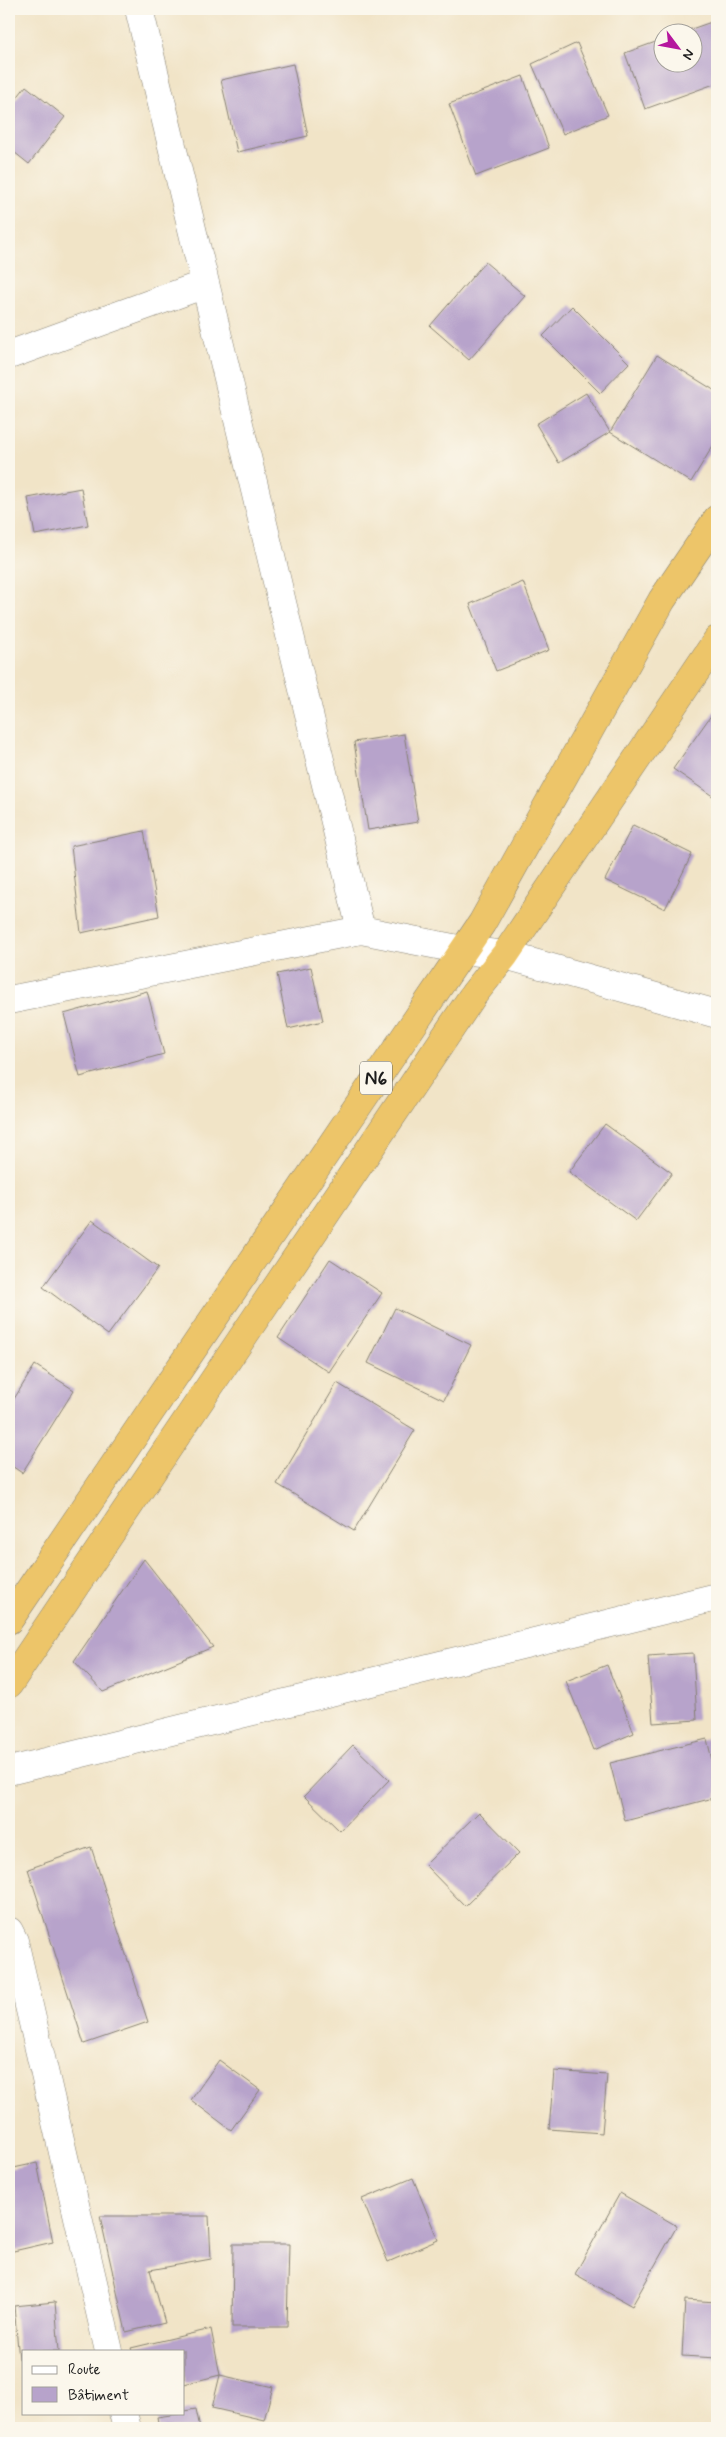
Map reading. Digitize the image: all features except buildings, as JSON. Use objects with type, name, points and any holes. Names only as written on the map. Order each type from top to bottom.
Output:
[{"type":"highway","name":"N6","points":[[9,1620],[482,923],[662,600],[717,519]]},
{"type":"highway","name":"N6","points":[[9,1684],[469,1002],[505,954],[717,640]]},
{"type":"street","points":[[139,9],[361,930]]},
{"type":"street","points":[[9,355],[205,284]]},
{"type":"street","points":[[9,1000],[361,930],[463,950],[505,954],[717,1014]]},
{"type":"street","points":[[9,1771],[717,1597]]},
{"type":"street","points":[[9,1931],[14,1941],[109,2350]]},
{"type":"street","points":[[123,2414],[126,2428]]}]
